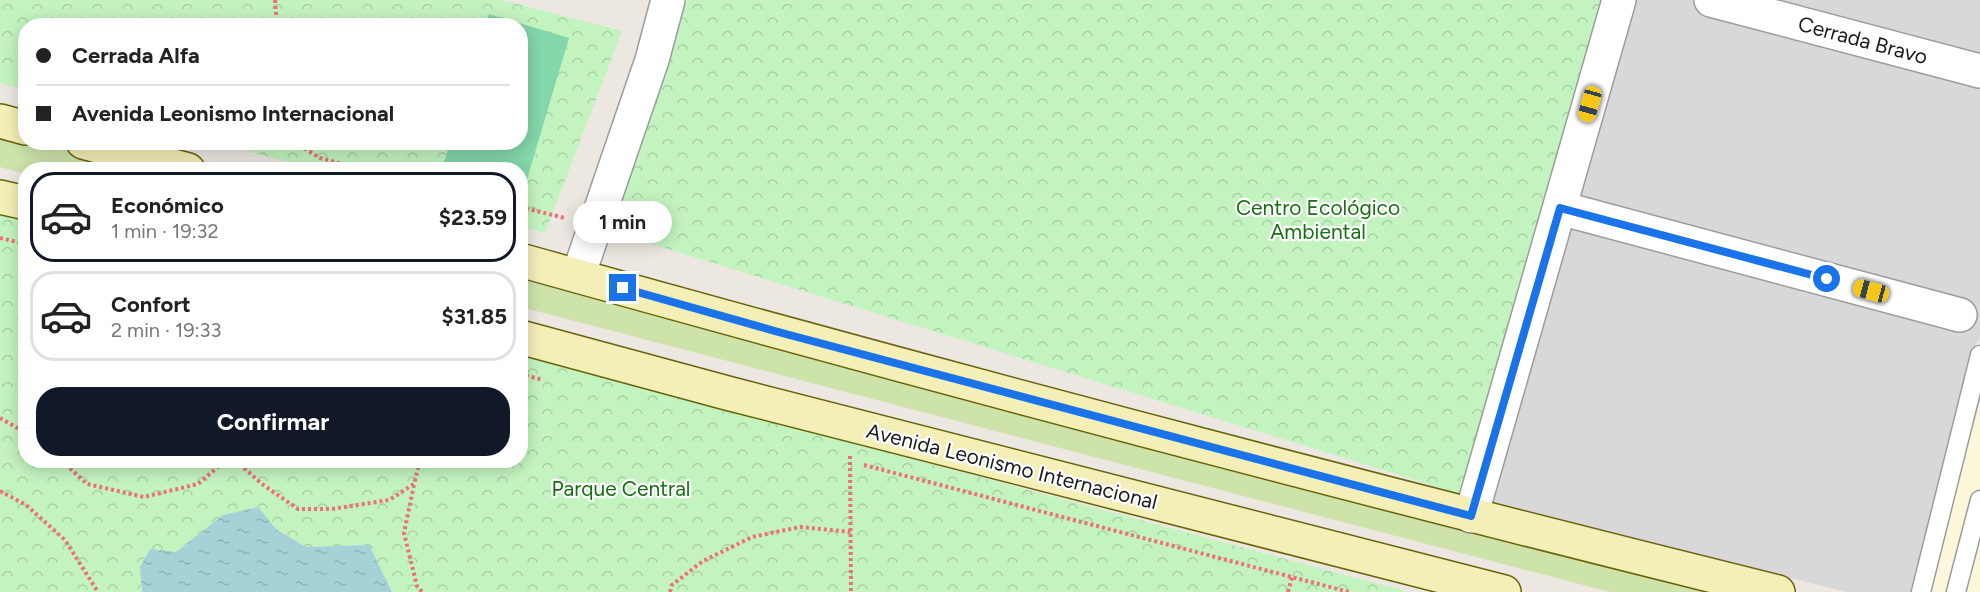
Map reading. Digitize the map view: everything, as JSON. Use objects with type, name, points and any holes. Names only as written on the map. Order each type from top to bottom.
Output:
[{"type":"street","points":[[578,276],[652,60],[668,0]]},
{"type":"street","points":[[1471,516],[1619,0]]},
{"type":"street","name":"Cerrada Bravo","points":[[1711,0],[1980,71]]},
{"type":"street","points":[[0,121],[18,126]]},
{"type":"street","points":[[113,150],[158,162]]},
{"type":"street","points":[[0,196],[18,201]]},
{"type":"street","points":[[1560,208],[1960,315]]},
{"type":"street","points":[[528,262],[794,336],[1471,516],[1778,592]]},
{"type":"street","name":"Avenida Leonismo Internacional","points":[[528,339],[856,426],[1504,592]]},
{"type":"lane","points":[[1921,592],[1980,355]]},
{"type":"lane","points":[[1956,592],[1980,500]]},
{"type":"path","points":[[275,0],[276,18]]},
{"type":"path","points":[[305,150],[336,162]]},
{"type":"path","points":[[528,209],[595,225]]},
{"type":"path","points":[[0,238],[18,242]]},
{"type":"path","points":[[528,376],[543,380]]},
{"type":"path","points":[[0,418],[18,428]]},
{"type":"path","points":[[851,592],[849,461],[856,426]]},
{"type":"path","points":[[849,461],[1349,592]]},
{"type":"path","points":[[70,468],[87,484],[144,497],[198,484],[217,468]]},
{"type":"path","points":[[244,468],[262,484],[298,508],[332,509],[389,500],[414,484]]},
{"type":"path","points":[[418,468],[404,532],[417,586],[422,592]]},
{"type":"path","points":[[0,491],[26,505],[65,540],[98,592]]},
{"type":"path","points":[[670,592],[672,585],[703,561],[752,537],[800,527],[851,532]]},
{"type":"path","points":[[1288,592],[1292,577]]},
{"type":"shaded area","points":[[1608,0],[1980,0],[1980,338],[1976,344],[1914,592],[1846,592],[1467,496]]},
{"type":"shaded area","points":[[1980,403],[1980,592],[1925,592],[1956,485]]},
{"type":"green space","points":[[0,0],[502,0],[622,31],[545,233],[528,228],[528,162],[288,162],[242,150],[528,150],[528,18],[18,18],[18,88],[0,83]]},
{"type":"green space","name":"Centro Ecológico Ambiental","points":[[687,0],[1607,0],[1467,496],[603,229]]},
{"type":"green space","points":[[489,14],[502,18],[488,18]]},
{"type":"green space","points":[[528,26],[569,38],[528,176],[528,162],[444,162],[448,150],[528,150]]},
{"type":"green space","points":[[0,125],[18,137],[18,150],[94,150],[143,162],[18,162],[18,172],[0,167]]},
{"type":"green space","name":"Parque Central","points":[[0,214],[18,219],[18,468],[528,468],[528,356],[1409,592],[392,592],[369,545],[306,547],[276,529],[223,515],[176,552],[140,567],[142,592],[0,592]]},
{"type":"green space","points":[[528,264],[1773,592],[1610,592],[528,309]]},
{"type":"water","points":[[258,507],[276,529],[306,547],[369,545],[392,592],[142,592],[140,567],[150,549],[176,552],[223,515]]},
{"type":"route","points":[[623,288],[782,333],[1471,516],[1560,208],[1827,279]]}]
